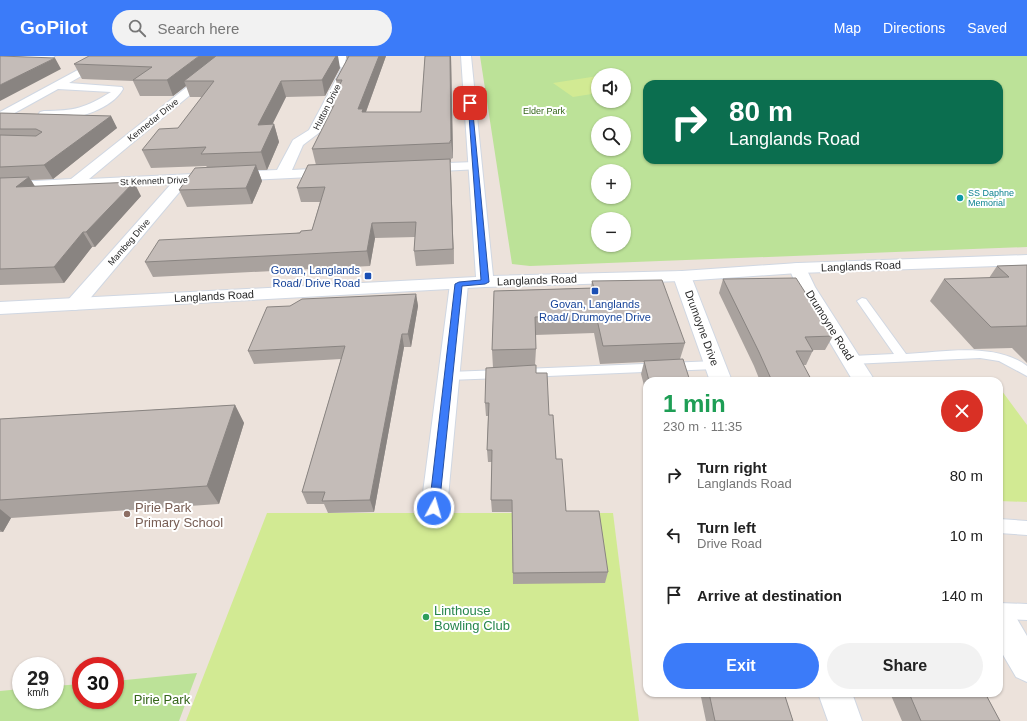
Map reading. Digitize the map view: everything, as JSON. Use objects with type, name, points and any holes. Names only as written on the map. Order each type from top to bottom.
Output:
[{"type":"street","points":[[0,62],[50,56]]},
{"type":"street","name":"Kennedar Drive","points":[[74,184],[232,56]]},
{"type":"street","name":"Hutton Drive","points":[[282,175],[298,143],[312,135],[318,124],[347,66],[340,62],[342,56]]},
{"type":"street","points":[[466,56],[485,282]]},
{"type":"street","points":[[3,116],[104,58],[118,60]]},
{"type":"street","points":[[3,116],[72,115],[86,112],[115,94],[118,89],[57,86]]},
{"type":"street","points":[[406,169],[475,166]]},
{"type":"street","name":"St Kenneth Drive","points":[[3,190],[74,184],[344,172]]},
{"type":"street","name":"Mambeg Drive","points":[[76,304],[182,180]]},
{"type":"street","name":"Langlands Road","points":[[0,308],[485,282],[682,276],[798,268],[1027,260]]},
{"type":"street","name":"Drumoyne Road","points":[[798,268],[806,287],[862,377]]},
{"type":"street","name":"Drumoyne Drive","points":[[682,276],[718,373]]},
{"type":"street","points":[[434,508],[459,284]]},
{"type":"street","points":[[1003,625],[1027,666]]},
{"type":"street","points":[[836,697],[845,721]]},
{"type":"lane","points":[[862,301],[902,357]]},
{"type":"lane","points":[[852,360],[980,354],[1002,357],[1021,367],[1027,372]]},
{"type":"lane","points":[[448,376],[718,373]]},
{"type":"lane","points":[[1003,526],[1027,528]]},
{"type":"lane","points":[[1003,611],[1027,612]]},
{"type":"green space","name":"Elder Park","points":[[480,56],[1027,56],[1027,247],[530,266],[512,264]]},
{"type":"green space","points":[[591,77],[591,94],[573,97],[553,83]]},
{"type":"green space","points":[[1003,392],[1027,425],[1027,502],[1003,501]]},
{"type":"green space","name":"Linthouse Bowling Club","points":[[267,513],[613,513],[639,721],[186,721]]},
{"type":"green space","name":"Pirie Park","points":[[197,673],[179,721],[0,721],[0,691],[12,690],[12,709],[64,709],[64,685],[72,685],[72,709],[124,709],[124,680]]},
{"type":"building","points":[[0,56],[55,58],[0,85]]},
{"type":"building","points":[[89,56],[199,56],[167,80],[133,80],[152,67],[74,64]]},
{"type":"building","points":[[216,56],[336,56],[322,80],[281,81],[258,125],[274,124],[261,152],[201,154],[206,147],[142,150],[159,129],[178,128],[214,81],[184,81]]},
{"type":"building","points":[[349,56],[379,56],[358,109],[363,109],[362,112],[421,112],[425,56],[450,56],[450,143],[312,149],[334,105],[330,105],[342,80],[336,80]]},
{"type":"building","points":[[0,113],[111,116],[44,165],[0,167],[0,135],[36,136],[42,132],[36,129],[0,129]]},
{"type":"building","points":[[450,159],[453,249],[414,251],[416,222],[372,223],[367,251],[145,262],[159,240],[300,233],[301,231],[312,230],[325,187],[297,188],[308,165]]},
{"type":"building","points":[[256,165],[246,188],[179,190],[195,168]]},
{"type":"building","points":[[29,177],[16,187],[134,182],[86,232],[83,232],[54,267],[0,269],[0,178]]},
{"type":"building","points":[[1027,265],[1027,326],[991,327],[944,279],[1009,277],[997,266]]},
{"type":"building","points":[[796,278],[833,336],[805,337],[813,351],[796,351],[810,377],[770,377],[723,279]]},
{"type":"building","points":[[662,280],[685,343],[603,346],[596,315],[535,317],[536,349],[492,350],[494,291],[594,288],[592,281]]},
{"type":"building","points":[[416,294],[408,334],[402,334],[370,500],[322,501],[325,492],[302,492],[345,346],[248,351],[267,307],[290,306],[302,299]]},
{"type":"building","points":[[683,359],[689,377],[648,377],[644,361]]},
{"type":"building","points":[[536,365],[536,373],[547,373],[549,415],[553,415],[556,459],[562,459],[566,511],[599,511],[608,572],[513,573],[512,500],[491,500],[492,450],[487,450],[489,403],[485,403],[486,368]]},
{"type":"building","points":[[235,405],[207,486],[0,500],[0,419]]},
{"type":"building","points":[[710,697],[785,697],[793,721],[715,721]]},
{"type":"building","points":[[911,697],[987,697],[1000,721],[921,721]]},
{"type":"place","name":"SS Daphne Memorial","points":[[960,198]]},
{"type":"place","name":"Govan, Langlands Road/ Drive Road","points":[[368,276]]},
{"type":"place","name":"Govan, Langlands Road/ Drumoyne Drive","points":[[595,291]]},
{"type":"place","name":"Pirie Park Primary School","points":[[127,514]]},
{"type":"place","name":"Linthouse Bowling Club","points":[[426,617]]},
{"type":"route","points":[[434,508],[459,284],[485,282],[470,103]]}]
